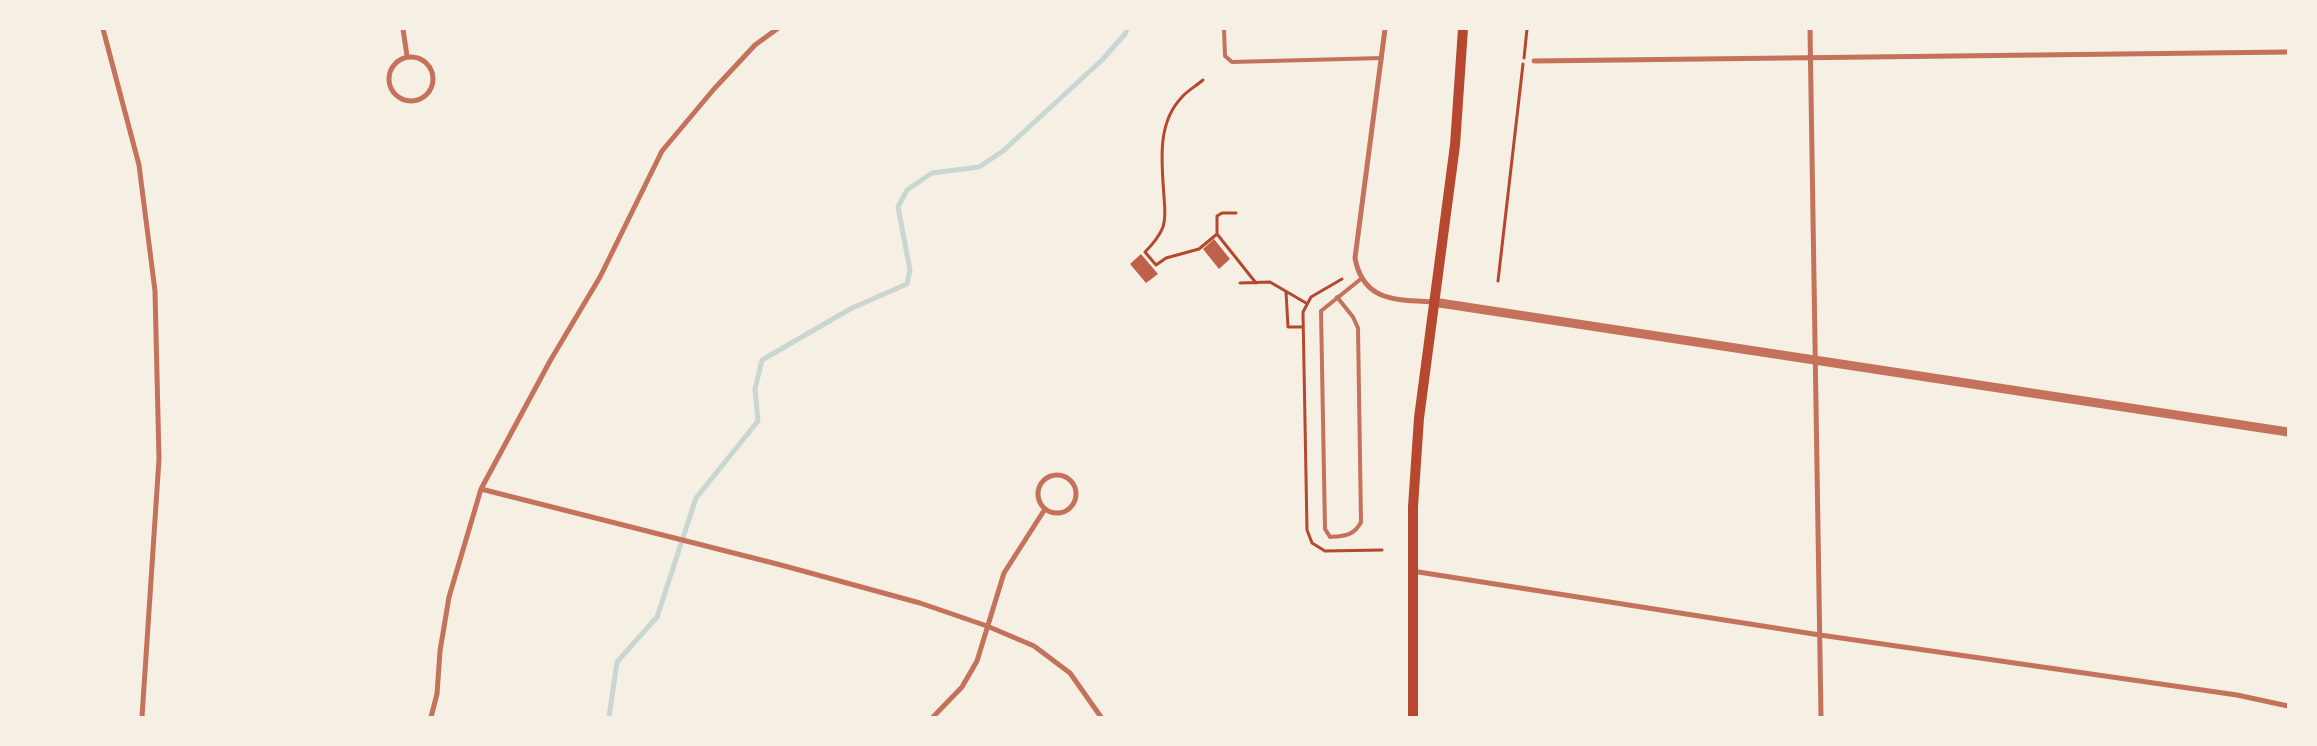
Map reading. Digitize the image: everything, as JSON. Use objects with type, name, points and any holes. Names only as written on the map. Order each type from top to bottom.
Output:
[{"type":"main road","points":[[1413,717],[1412,506],[1419,418],[1455,145],[1463,29]]},
{"type":"street","points":[[103,29],[139,165],[155,291],[159,459],[142,717]]},
{"type":"street","points":[[403,29],[407,56]]},
{"type":"street","points":[[431,717],[437,694],[440,651],[449,597],[480,489],[550,361],[600,277],[662,151],[714,89],[755,45],[777,29]]},
{"type":"street","points":[[1385,29],[1355,258],[1362,278],[1381,296],[1433,302],[2288,432]]},
{"type":"street","points":[[1810,29],[1821,717]]},
{"type":"street","points":[[1534,62],[2288,52]]},
{"type":"street","points":[[407,56],[421,58],[431,69],[433,76],[430,90],[426,95],[413,101],[398,97],[393,92],[388,77],[394,64],[407,56]]},
{"type":"street","points":[[1060,474],[1071,480],[1076,492],[1073,504],[1063,512],[1050,512],[1045,509],[1038,498],[1037,492],[1043,481],[1048,476],[1060,474]]},
{"type":"street","points":[[480,489],[618,526],[781,565],[920,603],[987,626],[1034,646],[1070,673],[1101,717]]},
{"type":"street","points":[[933,717],[962,687],[978,660],[1004,573],[1045,509]]},
{"type":"street","points":[[1412,571],[1820,635],[2237,695],[2288,706]]},
{"type":"lane","points":[[1224,29],[1225,56],[1232,62],[1382,58]]},
{"type":"lane","points":[[1337,298],[1353,316],[1358,328],[1360,522],[1356,531],[1346,536],[1330,536],[1325,529],[1321,311],[1337,298],[1362,278]]},
{"type":"path","points":[[1498,281],[1527,29]]},
{"type":"path","points":[[1203,80],[1182,97],[1170,113],[1164,130],[1161,146],[1165,213],[1163,227],[1157,239],[1145,252],[1156,265],[1166,258],[1198,249],[1217,234]]},
{"type":"path","points":[[1236,213],[1222,213],[1217,216],[1217,234],[1256,283]]},
{"type":"path","points":[[1240,283],[1270,282],[1306,303]]},
{"type":"path","points":[[1286,292],[1288,327],[1302,327]]},
{"type":"building","points":[[1214,239],[1230,259],[1219,269],[1203,249]]},
{"type":"building","points":[[1141,254],[1158,274],[1146,283],[1130,264]]},
{"type":"waterway","points":[[609,717],[617,662],[657,617],[696,498],[758,421],[755,389],[762,360],[852,308],[907,284],[910,270],[898,207],[907,190],[932,173],[979,167],[1003,151],[1103,59],[1125,34],[1127,29]]}]
